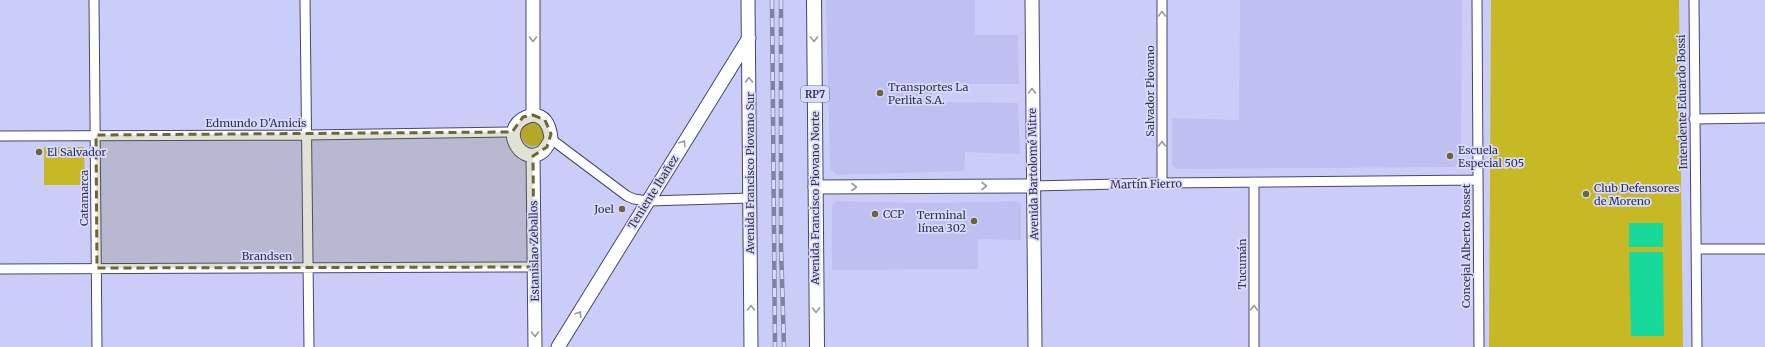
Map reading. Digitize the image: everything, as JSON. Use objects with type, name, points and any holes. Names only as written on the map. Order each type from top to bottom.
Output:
[{"type":"main road","name":"Avenida Francisco Piovano Norte","points":[[814,0],[817,347]]},
{"type":"street","name":"Catamarca","points":[[94,0],[97,347]]},
{"type":"street","points":[[305,0],[309,347]]},
{"type":"street","points":[[533,0],[533,115]]},
{"type":"street","name":"Avenida Francisco Piovano Sur","points":[[748,0],[751,198],[751,347]]},
{"type":"street","name":"Avenida Bartolomé Mitre","points":[[1032,0],[1035,347]]},
{"type":"street","name":"Salvador Piovano","points":[[1162,0],[1162,183]]},
{"type":"street","name":"Concejal Alberto Rosset","points":[[1477,0],[1479,347]]},
{"type":"street","name":"Intendente Eduardo Bossi","points":[[1694,0],[1697,347]]},
{"type":"street","name":"Teniente Ibañez","points":[[558,347],[749,38]]},
{"type":"street","points":[[533,115],[538,115],[545,120],[549,126],[551,139],[543,152],[533,155],[524,153],[519,149],[515,143],[513,132],[518,122],[523,117],[533,115]]},
{"type":"street","points":[[1694,119],[1765,118]]},
{"type":"street","name":"Edmundo D'Amicis","points":[[0,136],[307,135],[513,132]]},
{"type":"street","points":[[551,139],[627,196],[634,199],[648,201],[751,198]]},
{"type":"street","name":"Estanislao Zeballos","points":[[533,155],[535,347]]},
{"type":"street","name":"Martín Fierro","points":[[815,187],[1033,186],[1162,183],[1478,180]]},
{"type":"street","name":"Tucumán","points":[[1254,182],[1254,347]]},
{"type":"street","points":[[1696,249],[1765,249]]},
{"type":"street","name":"Brandsen","points":[[0,269],[534,267]]},
{"type":"highlighted area","points":[[533,115],[545,120],[551,134],[547,147],[533,156],[534,267],[97,268],[96,135],[512,132],[523,117]]},
{"type":"shaded area","name":"Transportes La Perlita S.A.","points":[[826,0],[975,0],[975,35],[1018,35],[1019,84],[932,84],[932,102],[1018,103],[1020,154],[965,152],[964,171],[837,175],[830,169]]},
{"type":"shaded area","points":[[1240,0],[1462,0],[1461,161],[1454,167],[1177,169],[1172,165],[1172,118],[1239,120]]},
{"type":"shaded area","name":"Club Defensores de Moreno","points":[[1491,0],[1679,0],[1683,347],[1489,347]]},
{"type":"shaded area","points":[[528,122],[538,122],[545,129],[545,139],[538,146],[528,146],[521,139],[521,129]]},
{"type":"shaded area","points":[[44,147],[84,147],[85,185],[44,185]]},
{"type":"shaded area","name":"Terminal línea 302","points":[[836,201],[928,203],[1016,201],[1021,204],[1021,240],[978,239],[978,269],[832,270],[832,205]]},
{"type":"shaded area","points":[[1629,223],[1663,223],[1663,247],[1629,247]]},
{"type":"shaded area","points":[[1629,252],[1663,252],[1664,336],[1631,336]]},
{"type":"railway","points":[[772,0],[775,347]]},
{"type":"railway","points":[[781,0],[781,247],[784,347]]},
{"type":"place","name":"Transportes La Perlita S.A.","points":[[880,93]]},
{"type":"place","name":"El Salvador","points":[[39,152]]},
{"type":"place","name":"Escuela Especial 505","points":[[1450,156]]},
{"type":"place","name":"Club Defensores de Moreno","points":[[1586,194]]},
{"type":"place","name":"Joel","points":[[622,209]]},
{"type":"place","name":"CCP","points":[[875,214]]},
{"type":"place","name":"Terminal línea 302","points":[[974,221]]}]
